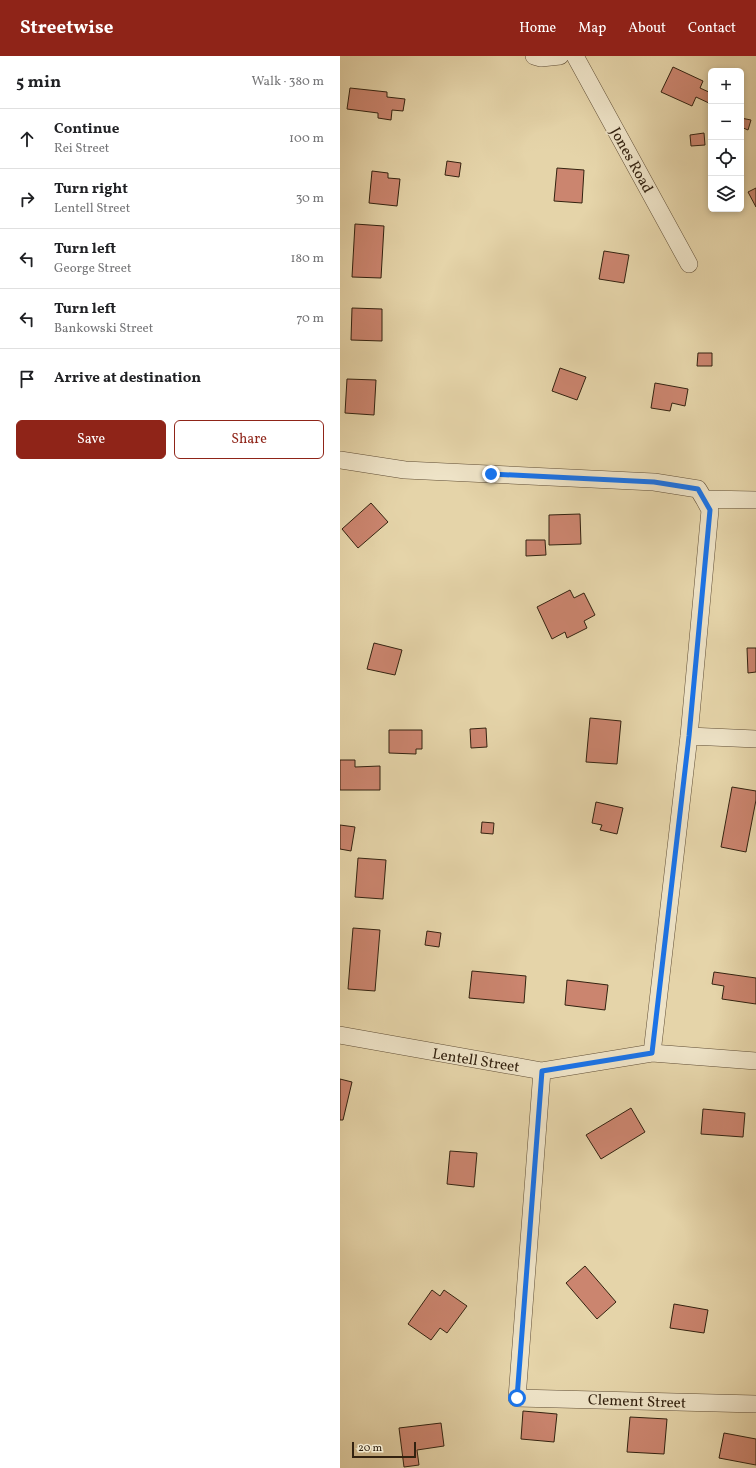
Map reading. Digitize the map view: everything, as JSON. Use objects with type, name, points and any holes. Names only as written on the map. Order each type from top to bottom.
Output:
[{"type":"street","points":[[534,56],[541,58],[560,56]]},
{"type":"street","name":"Jones Road","points":[[575,56],[689,264]]},
{"type":"street","points":[[340,460],[405,470],[654,482],[698,489],[710,510],[689,736],[652,1053]]},
{"type":"street","points":[[704,499],[756,500]]},
{"type":"street","points":[[689,736],[756,739]]},
{"type":"street","name":"Lentell Street","points":[[340,1035],[542,1071],[652,1053],[756,1061]]},
{"type":"street","name":"Clement Street","points":[[542,1071],[517,1398],[756,1404]]},
{"type":"building","points":[[673,67],[703,81],[700,88],[708,92],[708,103],[696,97],[692,106],[661,92]]},
{"type":"building","points":[[350,88],[387,92],[387,97],[405,99],[403,111],[392,110],[391,120],[378,118],[378,113],[347,109]]},
{"type":"building","points":[[744,119],[751,120],[748,130],[744,128]]},
{"type":"building","points":[[704,133],[705,145],[691,146],[690,135]]},
{"type":"building","points":[[447,161],[461,163],[459,177],[445,175]]},
{"type":"building","points":[[557,168],[584,170],[582,203],[554,201]]},
{"type":"building","points":[[372,171],[388,173],[388,178],[400,179],[397,206],[369,203]]},
{"type":"building","points":[[756,188],[756,207],[748,192]]},
{"type":"building","points":[[355,224],[384,226],[381,278],[352,277]]},
{"type":"building","points":[[604,251],[629,255],[624,283],[599,279]]},
{"type":"building","points":[[352,308],[382,309],[382,341],[351,340]]},
{"type":"building","points":[[698,353],[712,353],[712,366],[697,366]]},
{"type":"building","points":[[560,368],[586,377],[577,400],[552,391]]},
{"type":"building","points":[[347,379],[376,380],[374,415],[345,413]]},
{"type":"building","points":[[655,383],[688,389],[685,406],[672,403],[670,411],[651,408]]},
{"type":"building","points":[[371,503],[388,522],[358,548],[342,529]]},
{"type":"building","points":[[580,514],[581,544],[549,545],[549,515]]},
{"type":"building","points":[[526,540],[545,540],[546,555],[526,556]]},
{"type":"building","points":[[570,590],[574,598],[584,593],[595,615],[584,621],[587,628],[567,638],[565,632],[552,639],[537,607]]},
{"type":"building","points":[[374,643],[402,650],[395,675],[367,669]]},
{"type":"building","points":[[747,648],[756,648],[756,672],[748,673]]},
{"type":"building","points":[[590,718],[621,721],[617,764],[586,762]]},
{"type":"building","points":[[486,728],[487,747],[471,748],[470,729]]},
{"type":"building","points":[[389,730],[422,730],[422,749],[416,749],[416,754],[389,753]]},
{"type":"building","points":[[340,760],[355,760],[355,767],[380,766],[380,790],[340,790]]},
{"type":"building","points":[[732,787],[756,791],[756,800],[746,852],[721,847]]},
{"type":"building","points":[[596,802],[623,808],[617,834],[600,830],[602,825],[592,823]]},
{"type":"building","points":[[482,822],[494,823],[493,834],[481,833]]},
{"type":"building","points":[[340,825],[355,827],[351,851],[340,849]]},
{"type":"building","points":[[358,858],[386,860],[383,899],[355,897]]},
{"type":"building","points":[[353,928],[380,930],[375,991],[348,989]]},
{"type":"building","points":[[427,931],[441,933],[439,947],[425,945]]},
{"type":"building","points":[[472,971],[526,976],[524,1003],[469,998]]},
{"type":"building","points":[[714,972],[756,978],[756,1004],[722,999],[724,986],[712,984]]},
{"type":"building","points":[[567,980],[608,985],[605,1010],[565,1005]]},
{"type":"building","points":[[340,1079],[352,1082],[343,1120],[340,1120]]},
{"type":"building","points":[[631,1108],[645,1132],[601,1159],[586,1135]]},
{"type":"building","points":[[703,1109],[745,1113],[743,1137],[701,1134]]},
{"type":"building","points":[[450,1151],[477,1153],[474,1187],[447,1184]]},
{"type":"building","points":[[585,1266],[616,1302],[597,1319],[566,1283]]},
{"type":"building","points":[[432,1290],[440,1296],[444,1290],[467,1306],[447,1333],[440,1328],[431,1340],[408,1324]]},
{"type":"building","points":[[674,1304],[708,1310],[704,1333],[670,1328]]},
{"type":"building","points":[[523,1411],[557,1414],[554,1442],[521,1439]]},
{"type":"building","points":[[630,1417],[667,1419],[664,1454],[627,1452]]},
{"type":"building","points":[[441,1423],[444,1446],[417,1450],[419,1465],[404,1467],[399,1428]]},
{"type":"building","points":[[724,1433],[756,1439],[756,1465],[719,1458]]},
{"type":"route","points":[[491,474],[654,482],[698,489],[710,510],[689,736],[652,1053],[542,1071],[517,1398]]}]
